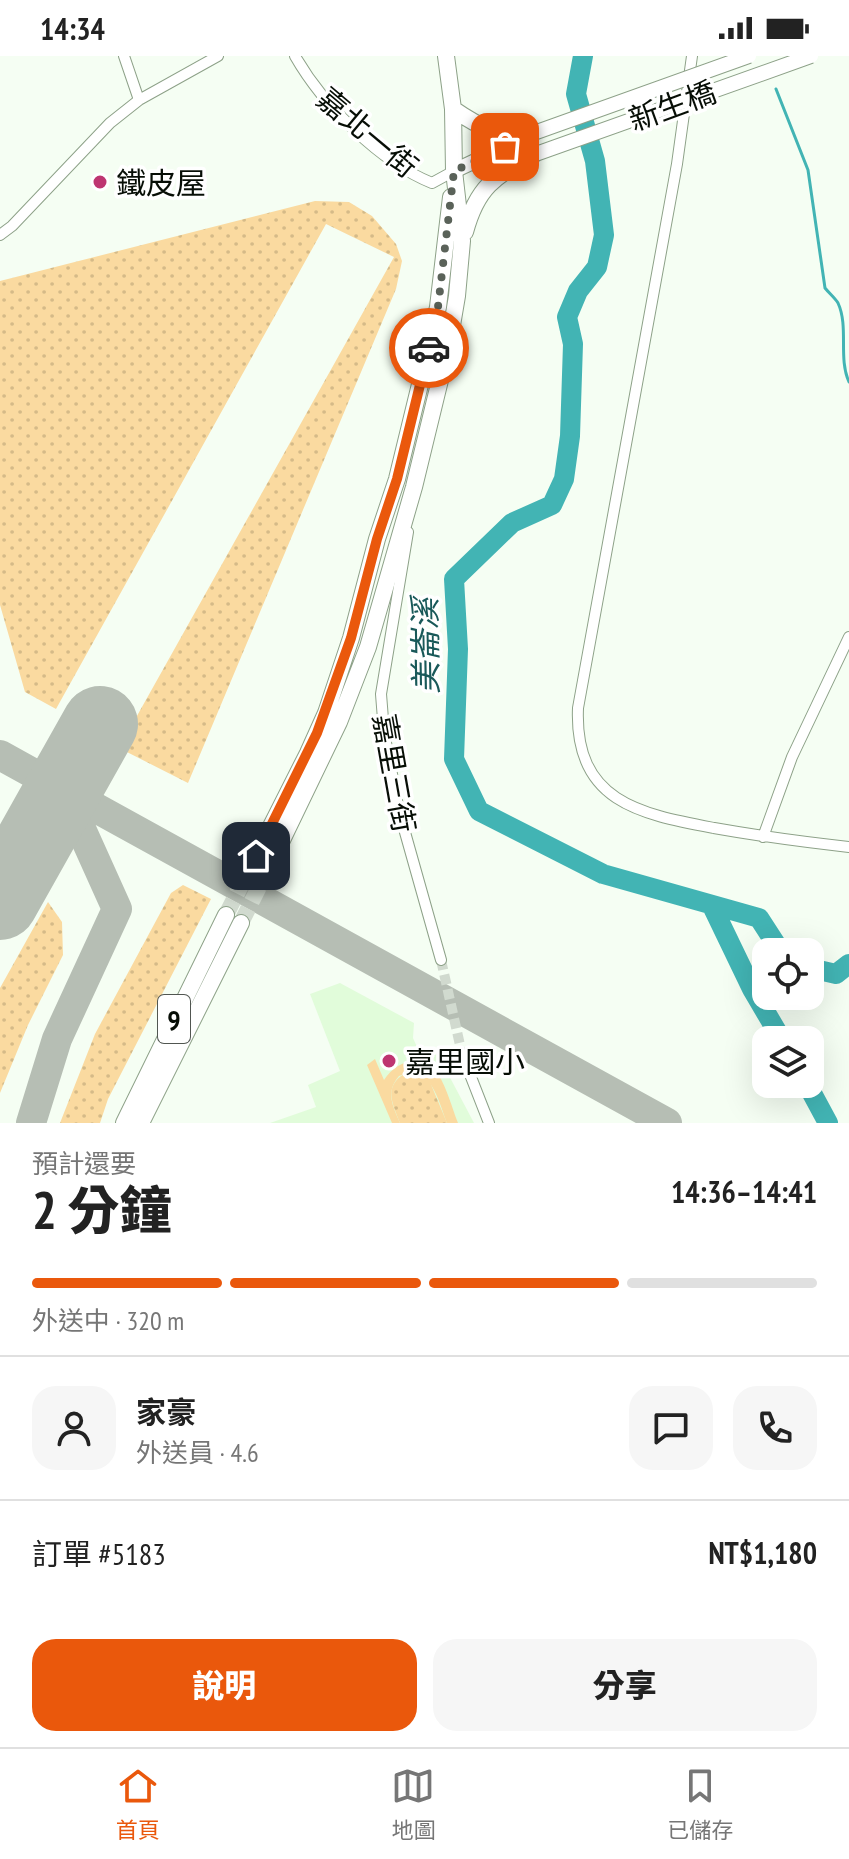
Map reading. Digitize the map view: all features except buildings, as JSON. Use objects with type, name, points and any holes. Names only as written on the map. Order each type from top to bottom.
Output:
[{"type":"main road","points":[[446,56],[453,109],[454,171],[462,241]]},
{"type":"main road","points":[[453,109],[485,130],[503,135],[531,134]]},
{"type":"main road","points":[[454,171],[438,307],[397,479],[326,713],[263,860],[339,722],[368,647],[414,487],[449,343],[462,241],[471,209],[482,190],[496,176],[533,155]]},
{"type":"main road","name":"9","points":[[124,1123],[234,919],[141,1123]]},
{"type":"street","points":[[0,235],[110,123],[139,100],[218,56]]},
{"type":"street","name":"嘉北一街","points":[[295,56],[311,84],[343,119],[408,173],[432,183],[454,171]]},
{"type":"street","points":[[692,56],[677,164],[578,708],[578,732],[584,755],[596,776],[624,804],[661,818],[763,837],[849,847]]},
{"type":"street","name":"新生橋","points":[[454,171],[531,134],[749,56]]},
{"type":"street","name":"新生橋","points":[[454,171],[533,155],[811,56]]},
{"type":"street","points":[[126,57],[139,100]]},
{"type":"street","name":"嘉里三街","points":[[414,487],[381,694],[384,732],[399,811],[441,960]]},
{"type":"street","points":[[763,837],[792,757],[849,637]]},
{"type":"street","points":[[462,1054],[489,1123]]},
{"type":"shaded area","points":[[315,201],[349,202],[372,216],[396,244],[402,261],[396,289],[188,783],[119,748],[394,257],[326,224],[56,709],[25,692],[0,605],[0,281]]},
{"type":"shaded area","points":[[183,885],[211,899],[108,1099],[100,1123],[60,1123],[95,1034],[171,893]]},
{"type":"shaded area","points":[[48,902],[62,922],[63,955],[28,1025],[0,1093],[0,988]]},
{"type":"shaded area","name":"嘉里國小","points":[[340,983],[414,1023],[413,1038],[417,1047],[436,1051],[474,1123],[270,1123],[316,1107],[308,1085],[340,1071],[310,994]]},
{"type":"shaded area","points":[[375,1059],[384,1080],[395,1068],[410,1061],[432,1067],[444,1085],[458,1123],[447,1123],[432,1086],[426,1079],[410,1073],[399,1076],[392,1088],[392,1099],[400,1123],[392,1123],[367,1065]]},
{"type":"shaded area","points":[[404,1074],[424,1075],[447,1123],[400,1123],[392,1090]]},
{"type":"waterway","name":"美崙溪","points":[[583,56],[576,94],[595,161],[604,235],[597,267],[578,291],[567,317],[573,344],[570,436],[564,479],[552,505],[512,523],[454,579],[458,649],[454,759],[479,811],[603,874],[759,918],[772,938]]},
{"type":"waterway","points":[[776,89],[808,170],[825,288],[838,303],[841,312],[844,363],[849,382]]},
{"type":"waterway","points":[[713,908],[752,989],[774,1026]]},
{"type":"waterway","name":"美崙溪","points":[[824,971],[836,974],[849,964]]},
{"type":"waterway","points":[[815,1098],[828,1123]]},
{"type":"taxiway","points":[[0,755],[667,1123]]},
{"type":"taxiway","points":[[31,1123],[57,1039],[117,909],[63,789]]},
{"type":"runway","points":[[0,902],[100,724]]},
{"type":"tunnel","points":[[226,915],[256,856]]},
{"type":"tunnel","points":[[241,923],[270,865]]},
{"type":"tunnel","points":[[441,960],[462,1054]]},
{"type":"way so far","points":[[429,348],[438,307],[454,171],[505,147]]},
{"type":"place","name":"鐵皮屋","points":[[100,182]]},
{"type":"place","name":"嘉里國小","points":[[389,1061]]},
{"type":"route","points":[[256,856],[326,713],[397,479],[429,348]]}]
